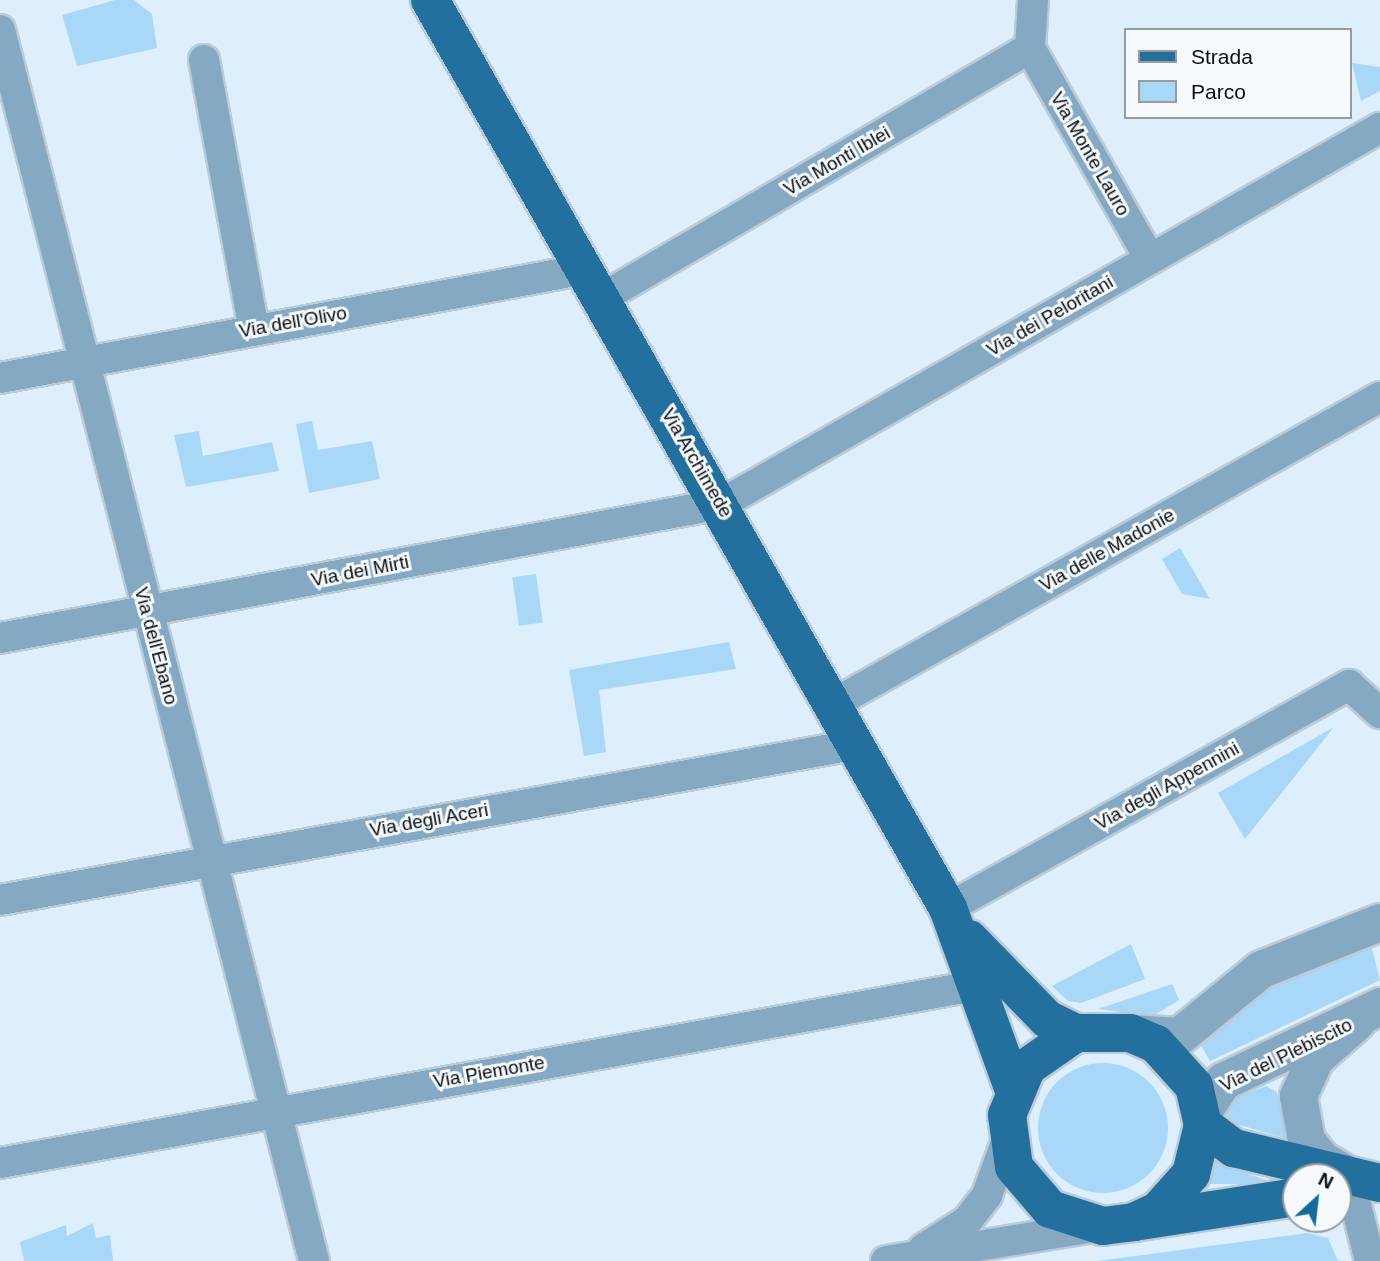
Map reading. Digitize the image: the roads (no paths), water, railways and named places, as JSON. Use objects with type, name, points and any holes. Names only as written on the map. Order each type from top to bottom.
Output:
[{"type":"main road","name":"Via Archimede","points":[[430,0],[835,703],[954,918]]},
{"type":"main road","points":[[954,918],[1014,1090],[1007,1140],[1029,1191],[1075,1221],[1119,1224],[1282,1200]]},
{"type":"main road","points":[[954,918],[1047,1019],[1076,1033],[1130,1033],[1178,1062],[1202,1119],[1234,1148],[1363,1186]]},
{"type":"main road","points":[[1014,1090],[1047,1048],[1076,1033]]},
{"type":"main road","points":[[1119,1224],[1177,1195],[1196,1162],[1202,1119]]},
{"type":"street","points":[[1030,48],[1033,0]]},
{"type":"street","name":"Via dell'Ebano","points":[[0,30],[146,611],[280,1110],[314,1261]]},
{"type":"street","name":"Via Monti Iblei","points":[[594,283],[1030,48]]},
{"type":"street","name":"Via Monte Lauro","points":[[1030,48],[1150,259]]},
{"type":"street","points":[[204,60],[254,329]]},
{"type":"street","name":"Via dei Peloritani","points":[[721,504],[1380,128]]},
{"type":"street","name":"Via dell'Olivo","points":[[0,378],[254,329],[594,283]]},
{"type":"street","name":"Via delle Madonie","points":[[835,703],[1380,397]]},
{"type":"street","name":"Via dei Mirti","points":[[0,639],[721,504]]},
{"type":"street","name":"Via degli Appennini","points":[[954,918],[1349,685],[1380,713]]},
{"type":"street","name":"Via degli Aceri","points":[[0,900],[213,859],[858,744]]},
{"type":"street","points":[[1130,1033],[1179,1036],[1261,969],[1380,922]]},
{"type":"street","name":"Via Piemonte","points":[[0,1163],[979,985]]},
{"type":"street","points":[[1368,1014],[1303,1076],[1298,1117],[1321,1158],[1363,1186],[1370,1261]]},
{"type":"street","name":"Via del Plebiscito","points":[[1202,1119],[1223,1081],[1368,1014]]},
{"type":"street","points":[[895,1259],[967,1221],[987,1195],[1007,1140]]},
{"type":"street","points":[[895,1259],[1119,1224]]}]
